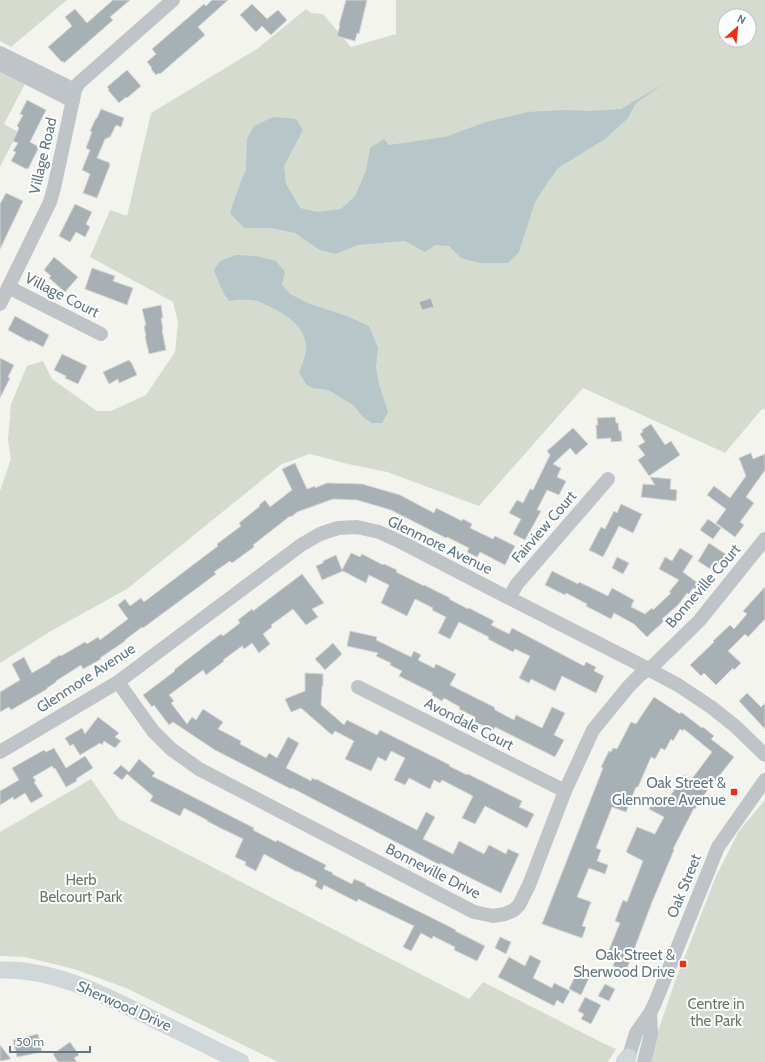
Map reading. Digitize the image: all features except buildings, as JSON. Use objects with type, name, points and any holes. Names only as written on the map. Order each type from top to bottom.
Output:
[{"type":"main road","name":"Sherwood Drive","points":[[0,970],[33,972],[81,986],[242,1062]]},
{"type":"street","name":"Village Road","points":[[0,304],[50,202],[74,95],[79,83],[173,0]]},
{"type":"street","points":[[0,53],[74,95]]},
{"type":"street","points":[[0,64],[74,95]]},
{"type":"street","name":"Village Court","points":[[8,286],[101,334]]},
{"type":"street","name":"Fairview Court","points":[[509,598],[516,584],[608,479]]},
{"type":"street","name":"Glenmore Avenue","points":[[0,752],[118,682],[301,545],[320,534],[338,528],[357,527],[379,532],[403,543],[648,669],[711,707],[735,726],[765,755]]},
{"type":"street","name":"Bonneville Court","points":[[648,669],[699,621],[765,539]]},
{"type":"street","name":"Bonneville Drive","points":[[118,682],[153,731],[171,750],[199,768],[474,912],[493,916],[505,914],[514,910],[519,905],[529,885],[565,791],[593,730],[629,686],[648,669]]},
{"type":"street","name":"Avondale Court","points":[[358,687],[565,791]]},
{"type":"street","name":"Oak Street","points":[[631,1061],[636,1033],[650,1013],[718,847],[765,780]]},
{"type":"green space","points":[[0,0],[67,0],[11,47],[0,41]]},
{"type":"green space","points":[[396,0],[765,0],[765,410],[762,409],[725,453],[583,388],[479,506],[387,472],[310,454],[282,464],[127,589],[51,631],[0,663],[0,491],[11,459],[8,440],[11,404],[27,366],[43,361],[52,379],[97,411],[111,411],[146,395],[175,352],[178,323],[173,302],[90,257],[110,210],[127,216],[151,113],[257,49],[306,9],[311,13],[323,14],[351,47],[396,34]]},
{"type":"green space","points":[[0,67],[27,80],[4,124],[18,132],[0,167]]},
{"type":"green space","name":"Herb Belcourt Park","points":[[91,779],[119,819],[469,999],[483,982],[616,1049],[608,1062],[278,1062],[126,988],[74,969],[25,957],[0,956],[0,832]]},
{"type":"green space","name":"Centre in the Park","points":[[765,800],[765,1062],[651,1062],[655,1040],[673,987],[716,876],[739,831]]},
{"type":"shaded area","points":[[665,83],[636,103],[628,118],[605,139],[558,168],[535,202],[519,252],[508,263],[480,263],[461,258],[449,246],[435,245],[425,252],[405,241],[357,245],[336,254],[320,250],[295,233],[271,228],[244,228],[230,213],[246,170],[247,139],[254,126],[273,117],[296,119],[303,130],[284,166],[286,184],[300,208],[318,212],[341,209],[355,196],[366,171],[370,148],[384,139],[389,145],[445,137],[486,122],[528,112],[621,109]]},
{"type":"shaded area","points":[[236,255],[256,256],[276,261],[285,272],[282,285],[290,294],[310,304],[347,316],[369,326],[378,348],[376,367],[379,384],[388,412],[382,423],[372,423],[363,417],[353,405],[328,390],[312,388],[306,384],[299,372],[304,360],[306,348],[305,340],[299,328],[288,317],[257,301],[229,301],[224,294],[214,271],[220,262]]},
{"type":"place","name":"Oak Street & Glenmore Avenue","points":[[734,792]]},
{"type":"place","name":"Oak Street & Sherwood Drive","points":[[683,964]]}]
